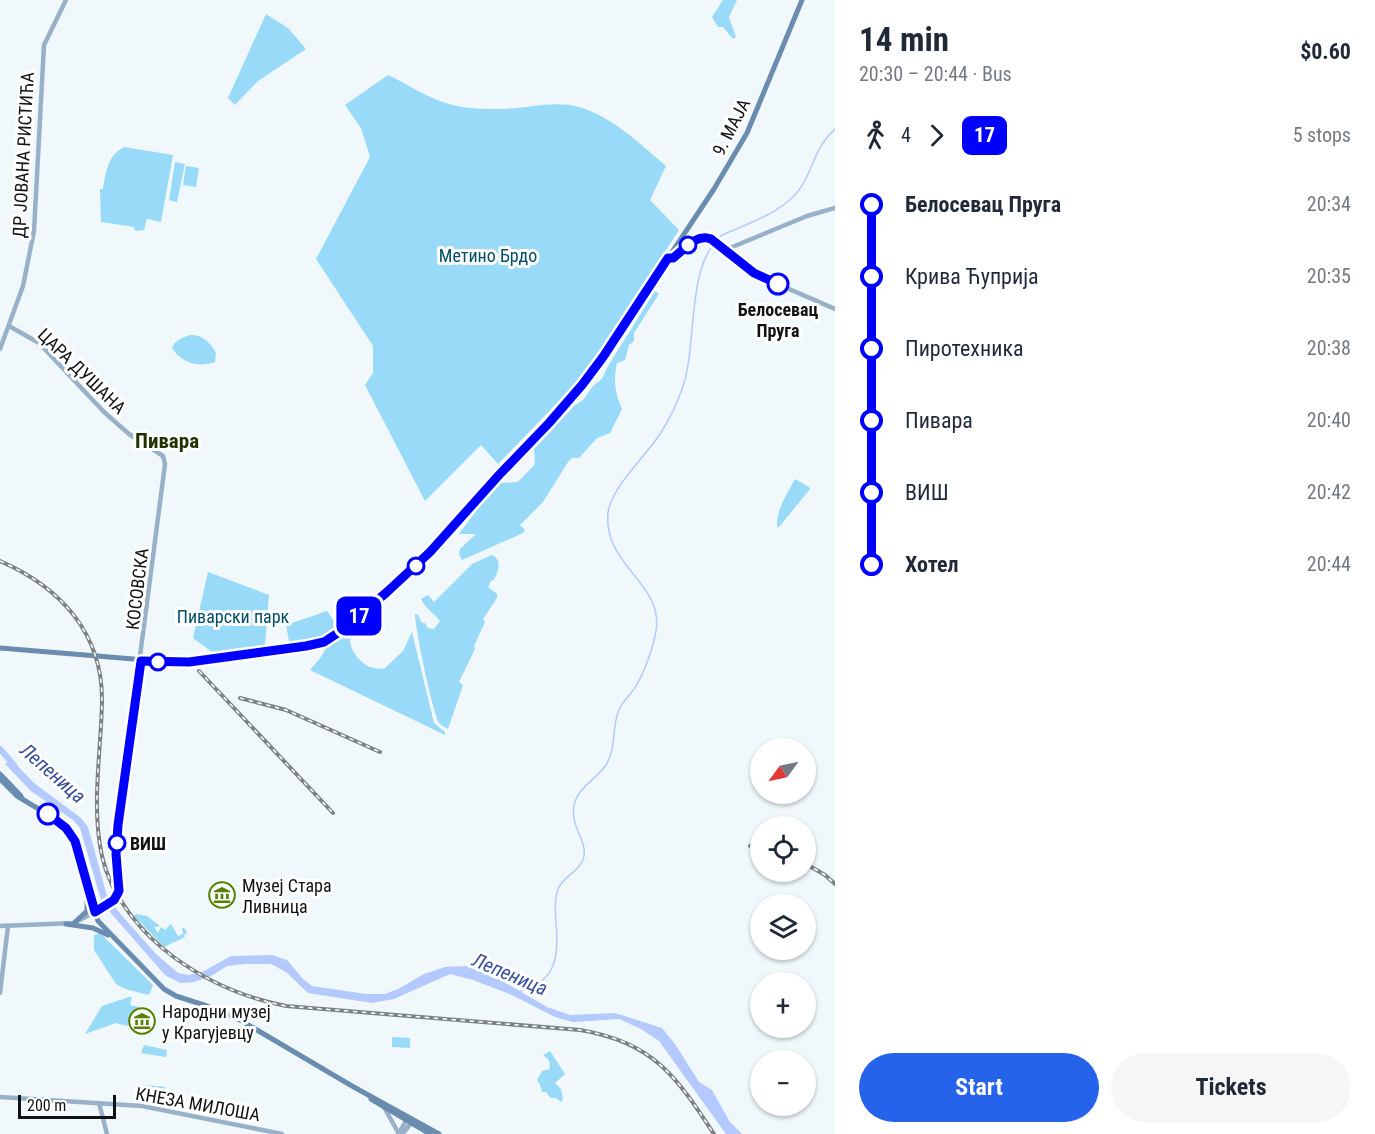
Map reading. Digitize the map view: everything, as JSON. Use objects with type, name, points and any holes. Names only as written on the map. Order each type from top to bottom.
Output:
[{"type":"main road","name":"9. МАЈА","points":[[0,648],[141,661],[189,662],[320,643],[346,627],[417,564],[549,423],[608,350],[747,133],[802,0]]},
{"type":"main road","points":[[0,774],[24,799]]},
{"type":"main road","points":[[0,779],[16,796],[57,820],[69,831],[75,841],[98,911],[100,925],[158,984],[172,994],[240,1020],[430,1134]]},
{"type":"main road","points":[[74,923],[85,915],[88,906],[86,880]]},
{"type":"main road","points":[[66,924],[93,928],[115,940]]},
{"type":"main road","points":[[352,1086],[384,1107],[439,1134]]},
{"type":"street","name":"ДР ЈОВАНА РИСТИЋА","points":[[0,349],[23,286],[34,231],[44,45],[66,0]]},
{"type":"street","points":[[725,250],[807,216],[835,208]]},
{"type":"street","points":[[668,258],[673,258],[698,239],[705,237],[720,245],[757,275],[835,309]]},
{"type":"street","points":[[732,256],[731,252],[734,247]]},
{"type":"street","name":"ЦАРА ДУШАНА","points":[[9,326],[39,343],[104,412],[129,434],[164,458]]},
{"type":"street","name":"КОСОВСКА","points":[[98,911],[114,900],[119,891],[116,854],[118,825],[161,505],[164,458]]},
{"type":"street","points":[[0,926],[74,923],[98,911]]},
{"type":"street","points":[[0,993],[8,926]]},
{"type":"street","name":"КНЕЗА МИЛОША","points":[[0,1097],[145,1107],[282,1134]]},
{"type":"street","points":[[99,1103],[107,1134]]},
{"type":"street","points":[[384,1107],[398,1134],[410,1120]]},
{"type":"green space","points":[[723,0],[737,0],[729,17],[736,37],[733,39],[723,27],[718,27],[712,17]]},
{"type":"green space","points":[[266,14],[288,28],[306,49],[258,81],[235,105],[228,98]]},
{"type":"green space","name":"Метино Брдо","points":[[388,75],[431,97],[459,106],[511,109],[560,104],[579,107],[603,117],[626,132],[666,166],[650,200],[679,230],[585,374],[498,464],[481,445],[425,501],[365,385],[373,373],[373,346],[316,259],[370,157],[361,128],[345,105]]},
{"type":"green space","points":[[124,147],[173,155],[161,222],[147,219],[144,230],[135,231],[134,227],[101,222],[100,189],[103,189],[106,171],[111,160]]},
{"type":"green space","points":[[175,162],[185,164],[177,202],[169,200]]},
{"type":"green space","points":[[186,166],[199,168],[196,187],[183,185]]},
{"type":"green space","points":[[655,291],[659,294],[634,333],[634,341],[629,345],[625,360],[617,363],[615,386],[622,409],[610,433],[597,438],[579,458],[572,458],[568,462],[543,502],[520,525],[525,530],[523,533],[462,560],[459,554],[460,549],[476,534],[459,534],[494,487],[499,483],[518,482],[535,464],[534,449],[602,379]]},
{"type":"green space","points":[[190,335],[199,336],[209,342],[216,353],[215,362],[191,363],[176,353],[172,348],[175,343]]},
{"type":"green space","points":[[795,479],[810,489],[777,527],[780,508]]},
{"type":"green space","points":[[492,555],[498,560],[499,566],[494,580],[488,587],[497,594],[497,598],[483,619],[485,622],[474,646],[475,649],[459,682],[463,685],[448,729],[440,724],[433,705],[415,614],[428,628],[434,629],[440,621],[421,599],[428,595],[434,602],[472,564]]},
{"type":"green space","name":"Пиварски парк","points":[[208,572],[269,595],[265,645],[261,649],[212,652],[193,638]]},
{"type":"green space","points":[[327,611],[339,628],[320,642],[290,647],[286,625]]},
{"type":"green space","points":[[369,613],[372,618],[350,640],[354,652],[366,665],[384,669],[403,651],[412,632],[434,723],[445,732],[445,735],[310,670],[327,646]]},
{"type":"green space","points":[[136,914],[147,916],[160,926],[154,927],[158,933],[161,927],[165,930],[171,924],[178,936],[183,934],[184,927],[187,933],[185,937],[164,947],[134,916]]},
{"type":"green space","points":[[100,933],[153,985],[149,995],[125,989],[116,984],[94,950],[94,935]]},
{"type":"green space","points":[[132,997],[130,1005],[139,1007],[135,1025],[127,1026],[116,1023],[85,1034],[102,1006]]},
{"type":"green space","points":[[392,1037],[410,1038],[410,1048],[392,1047]]},
{"type":"green space","points":[[144,1045],[167,1050],[166,1057],[141,1053]]},
{"type":"green space","points":[[550,1051],[565,1074],[555,1083],[561,1089],[563,1099],[561,1102],[556,1098],[551,1098],[546,1092],[542,1092],[537,1080],[542,1071],[550,1069],[549,1060],[543,1055]]},
{"type":"green space","points":[[144,1085],[165,1087],[164,1098],[143,1096]]},
{"type":"shaded area","points":[[11,759],[34,783],[81,818],[88,827],[107,896],[156,954],[178,973],[189,975],[204,971],[231,956],[272,955],[287,960],[312,986],[366,994],[385,994],[424,974],[445,967],[466,966],[499,979],[547,1007],[570,1015],[615,1013],[662,1028],[699,1082],[712,1090],[730,1122],[742,1134],[726,1134],[659,1041],[641,1029],[619,1019],[573,1022],[555,1017],[512,995],[450,974],[394,999],[372,1003],[308,993],[286,972],[271,964],[227,966],[211,976],[194,982],[180,983],[165,975],[102,903],[80,828],[73,820],[31,791],[5,764]]},
{"type":"waterway","points":[[717,240],[722,235],[756,221],[788,202],[803,184],[820,148],[835,129]]},
{"type":"waterway","points":[[521,991],[542,981],[549,974],[553,965],[557,946],[555,909],[557,891],[580,865],[584,856],[583,843],[573,816],[576,799],[578,794],[606,765],[613,746],[618,712],[639,680],[653,645],[656,614],[651,600],[615,547],[609,531],[608,513],[615,493],[660,434],[680,395],[687,373],[700,275],[705,258],[714,244]]},
{"type":"waterway","name":"Лепеница","points":[[0,749],[14,765]]},
{"type":"railway","points":[[0,561],[41,584],[59,599],[74,615],[86,634],[95,655],[100,677],[102,702],[97,818],[106,871],[120,900],[140,926],[175,958],[214,982],[256,999],[286,1006],[580,1030],[605,1036],[626,1043],[660,1065],[687,1095],[714,1134]]},
{"type":"railway","points":[[199,671],[333,813]]},
{"type":"railway","points":[[240,698],[286,710],[380,752]]},
{"type":"railway","points":[[816,870],[835,884]]},
{"type":"bus line","name":"17","points":[[48,814],[66,828],[75,841],[95,912],[114,900],[119,891],[116,854],[118,825],[141,661],[189,662],[306,646],[324,642],[344,629],[422,560],[549,423],[598,363],[668,258],[673,258],[695,240],[708,237],[754,273],[778,284]]},
{"type":"place","name":"Белосевац Пруга","points":[[778,284]]},
{"type":"place","name":"ВИШ","points":[[117,843]]},
{"type":"place","name":"Музеј Стара Ливница","points":[[222,895]]},
{"type":"place","name":"Народни музеј у Крагујевцу","points":[[142,1021]]},
{"type":"district","name":"Пивара","points":[[167,441]]}]
